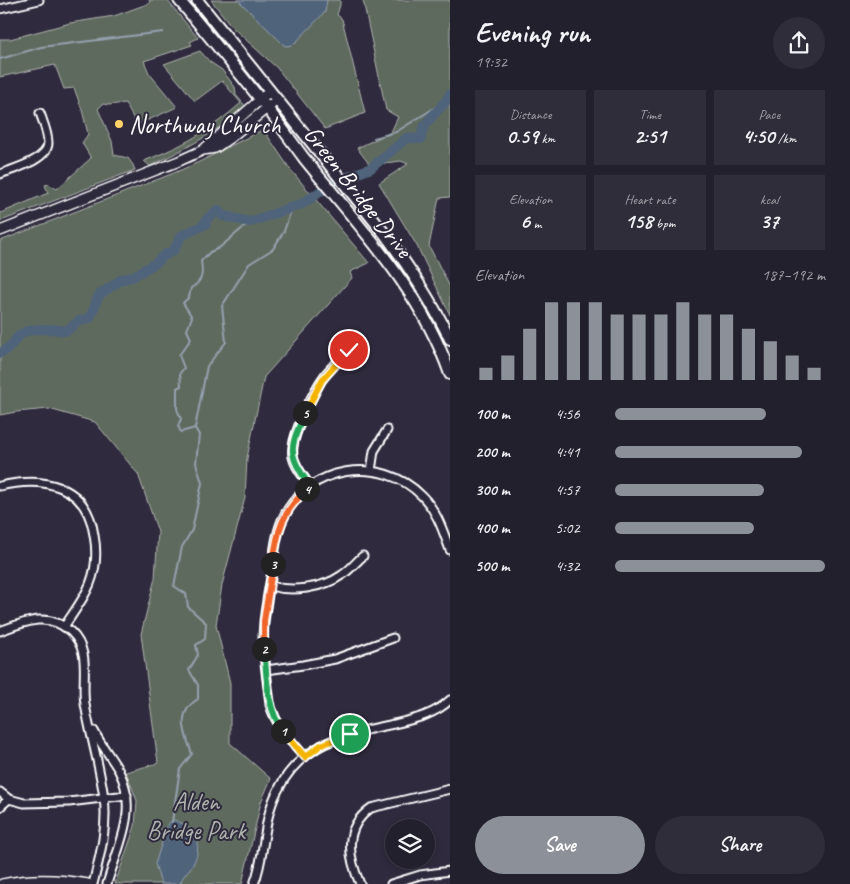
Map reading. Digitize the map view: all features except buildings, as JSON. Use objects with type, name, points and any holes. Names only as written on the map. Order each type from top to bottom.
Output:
[{"type":"main road","name":"Green Bridge Drive","points":[[179,0],[378,249],[412,297],[426,321],[450,374]]},
{"type":"main road","name":"Green Bridge Drive","points":[[197,0],[384,234],[424,289],[450,340]]},
{"type":"main road","points":[[412,297],[436,329],[450,358]]},
{"type":"street","points":[[0,10],[39,0]]},
{"type":"street","points":[[264,104],[270,91]]},
{"type":"street","points":[[0,231],[179,161],[202,150],[264,104],[277,100]]},
{"type":"street","points":[[0,174],[36,160],[46,152],[48,142],[40,113]]},
{"type":"street","points":[[310,486],[294,460],[292,454],[293,441],[315,392],[325,375],[349,350]]},
{"type":"street","points":[[371,470],[374,451],[387,430]]},
{"type":"street","points":[[305,757],[280,728],[272,713],[266,670],[264,628],[277,536],[283,519],[293,503],[310,486],[349,470],[371,470],[398,478],[421,495],[435,514],[450,550]]},
{"type":"street","points":[[0,486],[29,482],[57,486],[74,495],[89,514],[95,541],[92,576],[86,591],[64,627]]},
{"type":"street","points":[[270,586],[294,590],[328,582],[342,576],[362,556]]},
{"type":"street","points":[[0,631],[33,620],[52,621],[64,627],[75,637],[84,655],[85,704],[104,799],[103,842],[93,884]]},
{"type":"street","points":[[266,670],[335,659],[393,638]]},
{"type":"street","points":[[261,884],[266,822],[271,803],[286,776],[305,757],[321,745],[338,737],[426,716],[450,700]]},
{"type":"street","points":[[89,719],[95,734],[119,773],[127,795],[128,812],[126,826],[107,884]]},
{"type":"street","points":[[360,884],[351,854],[350,841],[353,828],[361,816],[371,808],[450,788]]},
{"type":"street","points":[[0,792],[9,800],[34,803],[104,799],[127,795]]},
{"type":"street","points":[[0,807],[9,800]]},
{"type":"street","points":[[254,884],[261,868]]},
{"type":"street","points":[[391,884],[420,875],[450,871]]},
{"type":"street","points":[[2,884],[23,881],[60,880],[88,884]]},
{"type":"green space","points":[[149,0],[167,0],[198,38],[190,42],[192,45],[144,61],[149,73],[177,107],[137,125],[125,103],[103,104],[98,109],[112,141],[114,155],[128,158],[135,170],[1,221],[0,212],[48,193],[45,185],[48,184],[57,189],[91,158],[82,143],[88,134],[74,88],[64,89],[55,65],[0,77],[0,39],[10,39],[70,23],[114,16],[150,3]]},
{"type":"green space","points":[[211,0],[340,0],[337,15],[342,19],[365,113],[325,129],[277,68],[233,28]]},
{"type":"green space","points":[[363,0],[450,0],[450,197],[439,198],[429,246],[450,287],[450,315],[417,246],[379,183],[408,164],[401,161],[370,165],[357,148],[391,132],[398,117],[386,110]]},
{"type":"green space","points":[[200,51],[210,62],[222,70],[235,87],[236,95],[246,107],[200,140],[150,166],[144,161],[195,137],[218,122],[241,103],[222,81],[195,101],[164,64]]},
{"type":"green space","name":"Alden Bridge Park","points":[[260,131],[265,132],[290,169],[369,263],[350,272],[352,278],[264,377],[247,458],[245,498],[222,585],[216,625],[230,683],[230,743],[271,779],[261,802],[242,884],[115,884],[135,826],[137,801],[126,772],[158,763],[141,634],[155,578],[158,532],[138,474],[95,422],[49,409],[0,415],[0,241],[174,173]]},
{"type":"water","points":[[238,0],[327,0],[325,12],[293,45],[285,46]]},
{"type":"water","points":[[174,820],[187,827],[195,837],[197,843],[196,857],[180,884],[161,884],[155,864],[167,827]]},
{"type":"waterway","points":[[0,59],[41,47],[163,32]]},
{"type":"waterway","points":[[0,353],[27,331],[44,329],[66,331],[79,321],[90,318],[99,295],[122,279],[132,277],[174,250],[181,236],[206,224],[206,220],[218,210],[223,216],[250,222],[302,204],[333,183],[371,168],[407,138],[421,139],[425,125],[450,94]]},
{"type":"waterway","points":[[374,138],[396,132],[447,100]]},
{"type":"waterway","points":[[195,428],[207,366],[226,342],[222,306],[249,264],[273,249],[284,231],[292,208]]},
{"type":"waterway","points":[[172,822],[180,769],[192,754],[185,731],[184,717],[186,711],[198,699],[198,685],[189,670],[198,655],[196,645],[205,639],[206,623],[188,607],[186,594],[174,586],[182,547],[192,530],[202,483],[196,463],[199,435],[195,428],[181,432],[178,426],[181,419],[177,409],[177,388],[181,386],[180,373],[184,368],[179,355],[191,339],[187,330],[192,317],[183,303],[189,297],[191,288],[200,280],[202,273],[201,261],[250,222]]},
{"type":"place","name":"Northway Church","points":[[119,124]]},
{"type":"route","points":[[349,350],[325,375],[315,392],[293,441],[292,454],[296,466],[310,486],[289,509],[279,530],[275,545],[264,621],[264,650],[272,713],[280,728],[305,757],[321,745],[350,734]]}]
